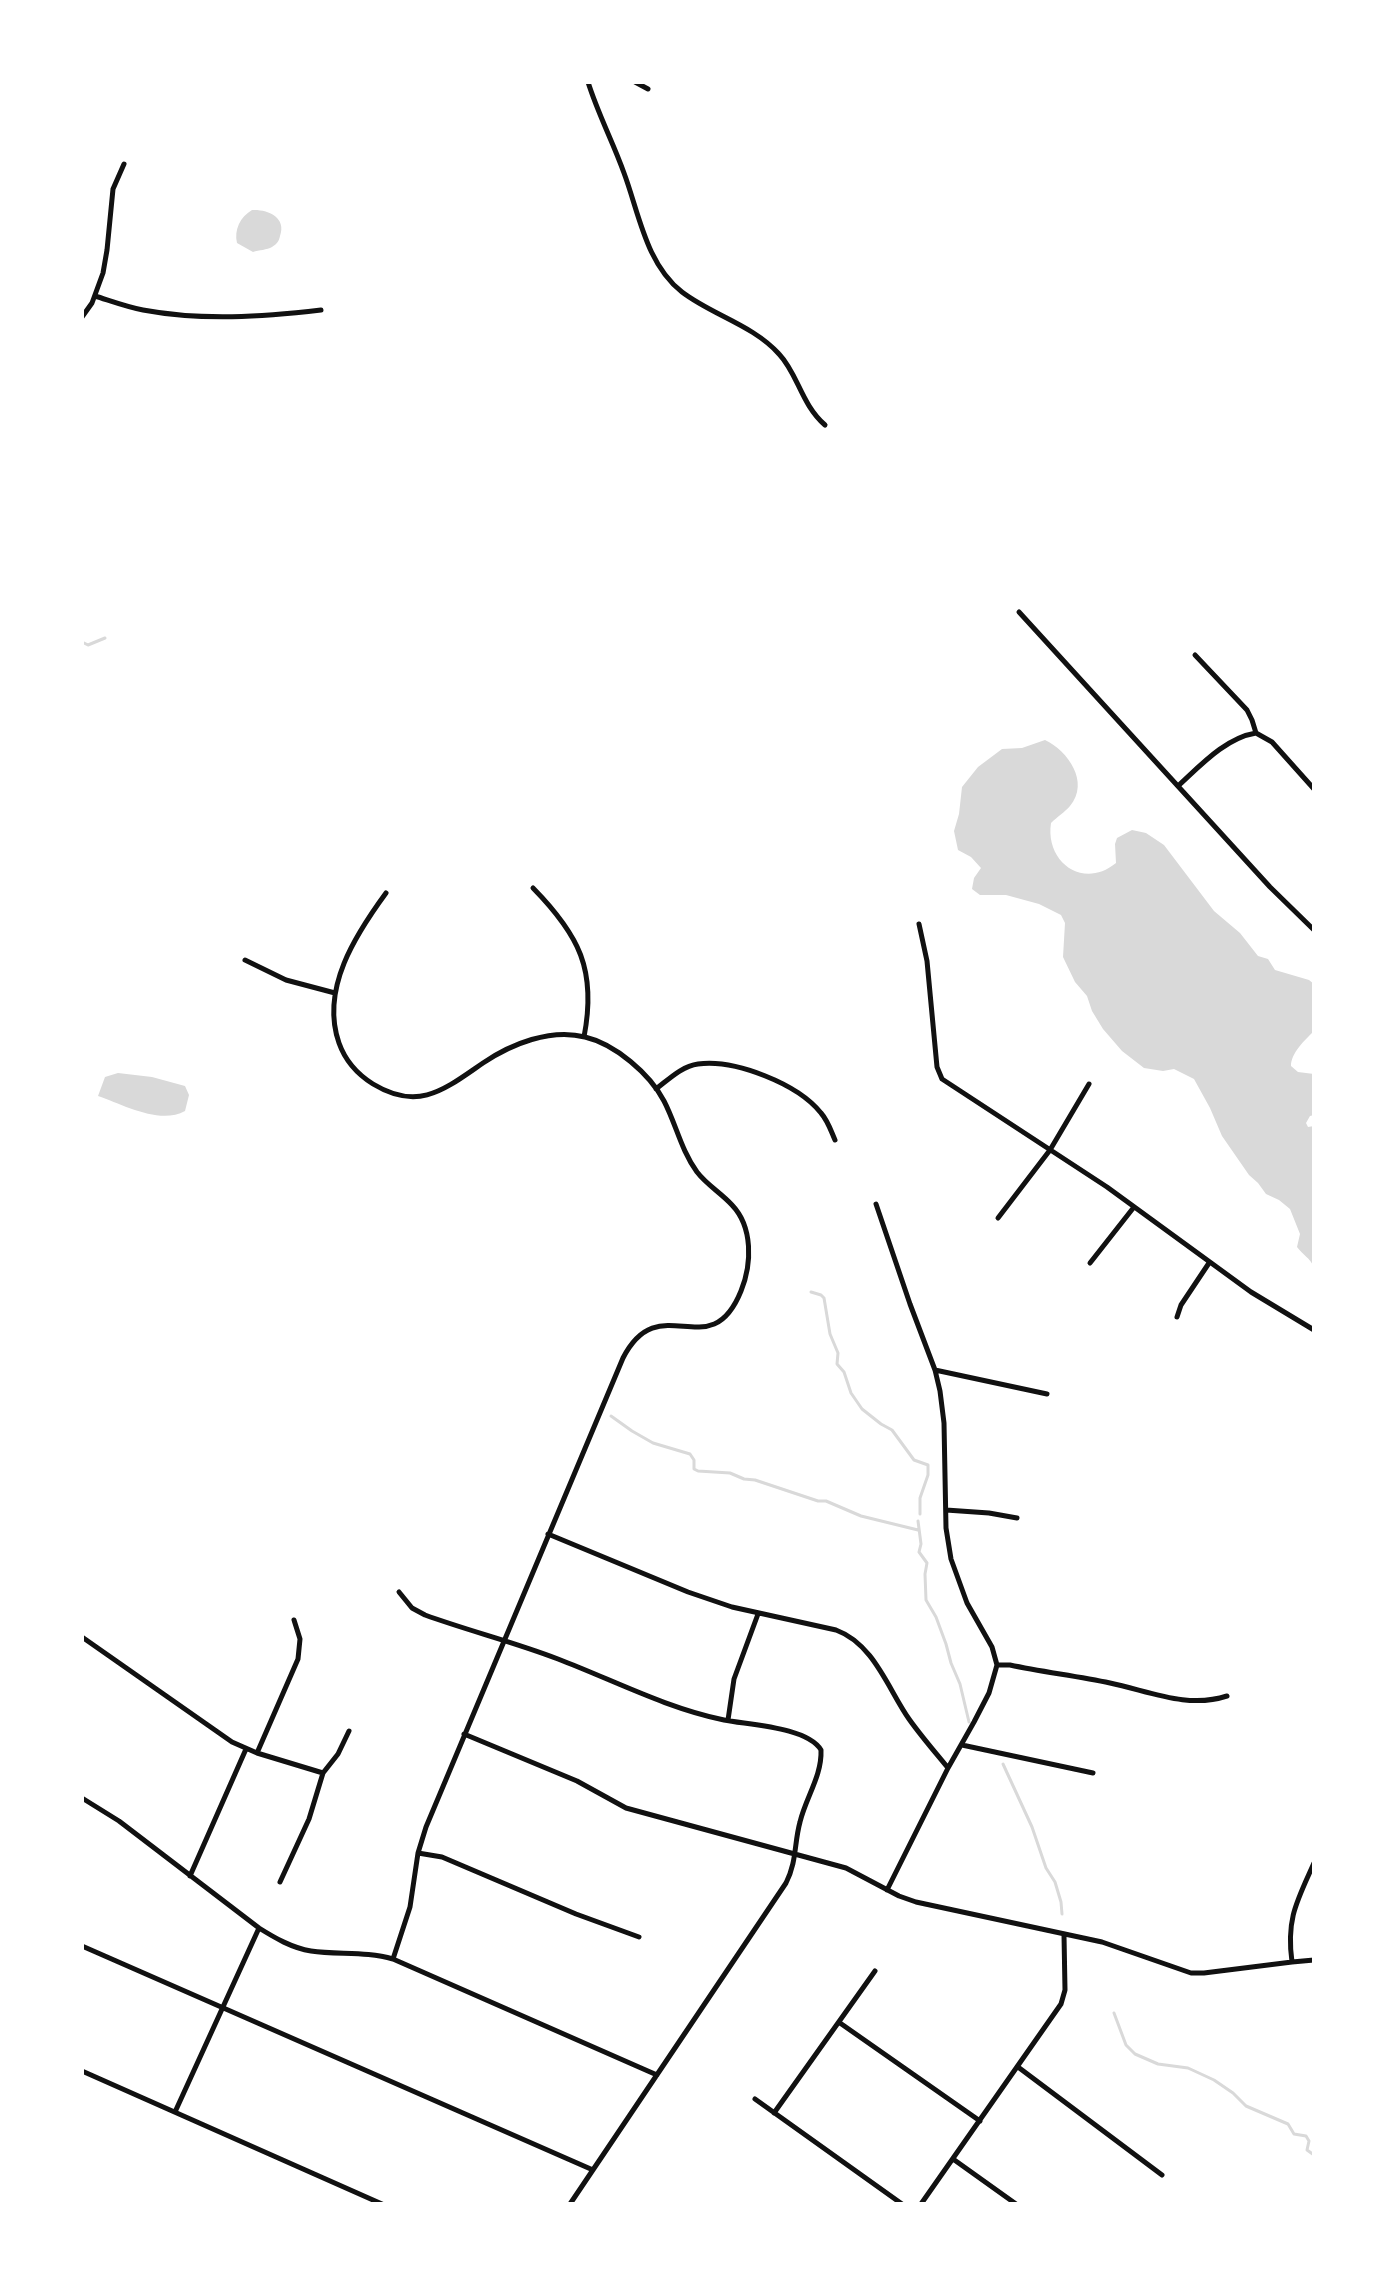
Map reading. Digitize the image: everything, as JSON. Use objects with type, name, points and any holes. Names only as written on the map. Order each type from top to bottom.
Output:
[{"type":"street","points":[[588,82],[661,271],[683,293],[755,334],[779,352],[811,411],[825,425]]},
{"type":"street","points":[[635,82],[648,89]]},
{"type":"street","points":[[82,317],[95,296],[107,250],[113,189],[124,164]]},
{"type":"street","points":[[95,296],[138,309],[190,316],[276,316],[321,310]]},
{"type":"street","points":[[1019,612],[1270,887],[1314,930]]},
{"type":"street","points":[[1195,655],[1247,710],[1256,733],[1272,742],[1314,789]]},
{"type":"street","points":[[1178,786],[1222,748],[1256,733]]},
{"type":"street","points":[[533,888],[562,919],[580,953],[589,999],[584,1037]]},
{"type":"street","points":[[386,893],[353,942],[335,993],[333,1017],[336,1034],[347,1059],[370,1082],[406,1096],[424,1095],[442,1090],[484,1062],[528,1041],[553,1035],[584,1037],[607,1046],[656,1089],[695,1169],[732,1205],[742,1220],[749,1248],[746,1275],[732,1309],[714,1325],[694,1328],[660,1325],[645,1330],[634,1339],[623,1358],[426,1827],[418,1853],[410,1907],[393,1959]]},
{"type":"street","points":[[919,924],[927,961],[939,1074],[945,1081],[1134,1207],[1262,1299],[1314,1330]]},
{"type":"street","points":[[245,960],[275,976],[335,993]]},
{"type":"street","points":[[656,1089],[678,1072],[698,1064],[744,1069],[782,1084],[805,1098],[825,1117],[835,1140]]},
{"type":"street","points":[[998,1218],[1050,1150],[1089,1084]]},
{"type":"street","points":[[876,1204],[935,1370],[944,1423],[947,1538],[957,1577],[972,1613],[992,1647],[997,1665],[989,1693],[887,1890]]},
{"type":"street","points":[[1090,1263],[1134,1207]]},
{"type":"street","points":[[1177,1317],[1181,1305],[1209,1263]]},
{"type":"street","points":[[935,1370],[1047,1394]]},
{"type":"street","points":[[946,1510],[1017,1518]]},
{"type":"street","points":[[548,1534],[688,1592],[758,1614],[840,1631],[854,1639],[868,1654],[909,1719],[948,1768]]},
{"type":"street","points":[[399,1592],[409,1606],[443,1622],[560,1659],[656,1699],[728,1720],[780,1729],[804,1737],[821,1750],[821,1762],[799,1824],[791,1873],[781,1892],[570,2204]]},
{"type":"street","points":[[728,1720],[734,1679],[758,1614]]},
{"type":"street","points":[[257,1753],[298,1659],[300,1639],[294,1620]]},
{"type":"street","points":[[82,1637],[226,1739],[257,1753],[323,1773]]},
{"type":"street","points":[[997,1665],[1106,1682],[1191,1701],[1212,1701],[1227,1696]]},
{"type":"street","points":[[280,1882],[309,1819],[323,1773],[338,1754],[349,1731]]},
{"type":"street","points":[[464,1734],[577,1781],[626,1808],[852,1870],[908,1900],[1102,1942],[1191,1973],[1314,1960]]},
{"type":"street","points":[[962,1745],[1093,1773]]},
{"type":"street","points":[[190,1876],[246,1749]]},
{"type":"street","points":[[82,1798],[119,1821],[259,1928],[280,1940],[304,1949],[393,1959],[657,2075]]},
{"type":"street","points":[[418,1853],[442,1857],[639,1937]]},
{"type":"street","points":[[1292,1962],[1289,1944],[1291,1919],[1314,1863]]},
{"type":"street","points":[[175,2112],[259,1928]]},
{"type":"street","points":[[921,2204],[1056,2013],[1065,1982],[1064,1935]]},
{"type":"street","points":[[82,1946],[593,2170]]},
{"type":"street","points":[[774,2113],[875,1971]]},
{"type":"street","points":[[840,2023],[980,2121]]},
{"type":"street","points":[[1018,2067],[1162,2175]]},
{"type":"street","points":[[82,2071],[382,2204]]},
{"type":"street","points":[[755,2099],[902,2204]]},
{"type":"street","points":[[953,2159],[1016,2204]]},
{"type":"shaded area","points":[[252,210],[269,213],[281,224],[279,239],[268,249],[253,252],[237,243],[239,224]]},
{"type":"shaded area","points":[[1045,740],[1068,759],[1077,777],[1076,797],[1051,823],[1054,850],[1060,860],[1079,872],[1091,874],[1103,871],[1116,863],[1117,838],[1132,830],[1146,833],[1164,845],[1214,911],[1240,933],[1258,956],[1268,959],[1275,970],[1314,984],[1314,1031],[1296,1052],[1291,1066],[1298,1072],[1314,1074],[1314,1115],[1306,1123],[1308,1127],[1314,1126],[1314,1267],[1297,1247],[1300,1234],[1290,1209],[1266,1194],[1249,1175],[1222,1136],[1194,1079],[1174,1069],[1144,1068],[1122,1051],[1103,1029],[1063,957],[1065,923],[1061,915],[1039,904],[1006,895],[980,895],[972,889],[974,878],[981,868],[971,857],[958,850],[954,831],[962,787],[978,767],[1002,749],[1022,748]]},
{"type":"shaded area","points":[[118,1073],[152,1077],[185,1086],[189,1095],[185,1111],[175,1115],[153,1115],[98,1096],[105,1077]]},
{"type":"waterway","points":[[82,642],[88,645],[105,638]]},
{"type":"waterway","points":[[811,1292],[824,1298],[830,1334],[838,1353],[837,1364],[844,1372],[851,1393],[862,1409],[892,1430],[914,1460],[928,1465],[920,1498],[920,1514]]},
{"type":"waterway","points":[[611,1416],[653,1443],[690,1454],[694,1469],[698,1471],[730,1473],[826,1501],[861,1516],[918,1530]]},
{"type":"waterway","points":[[918,1521],[919,1552],[927,1563],[926,1600],[946,1644],[969,1722]]},
{"type":"waterway","points":[[1003,1764],[1032,1827],[1046,1868],[1055,1882],[1062,1914]]},
{"type":"waterway","points":[[1114,2013],[1126,2045],[1135,2054],[1158,2064],[1188,2068],[1214,2080],[1246,2106],[1288,2124],[1294,2134],[1306,2136],[1309,2141],[1307,2150],[1314,2155]]}]
